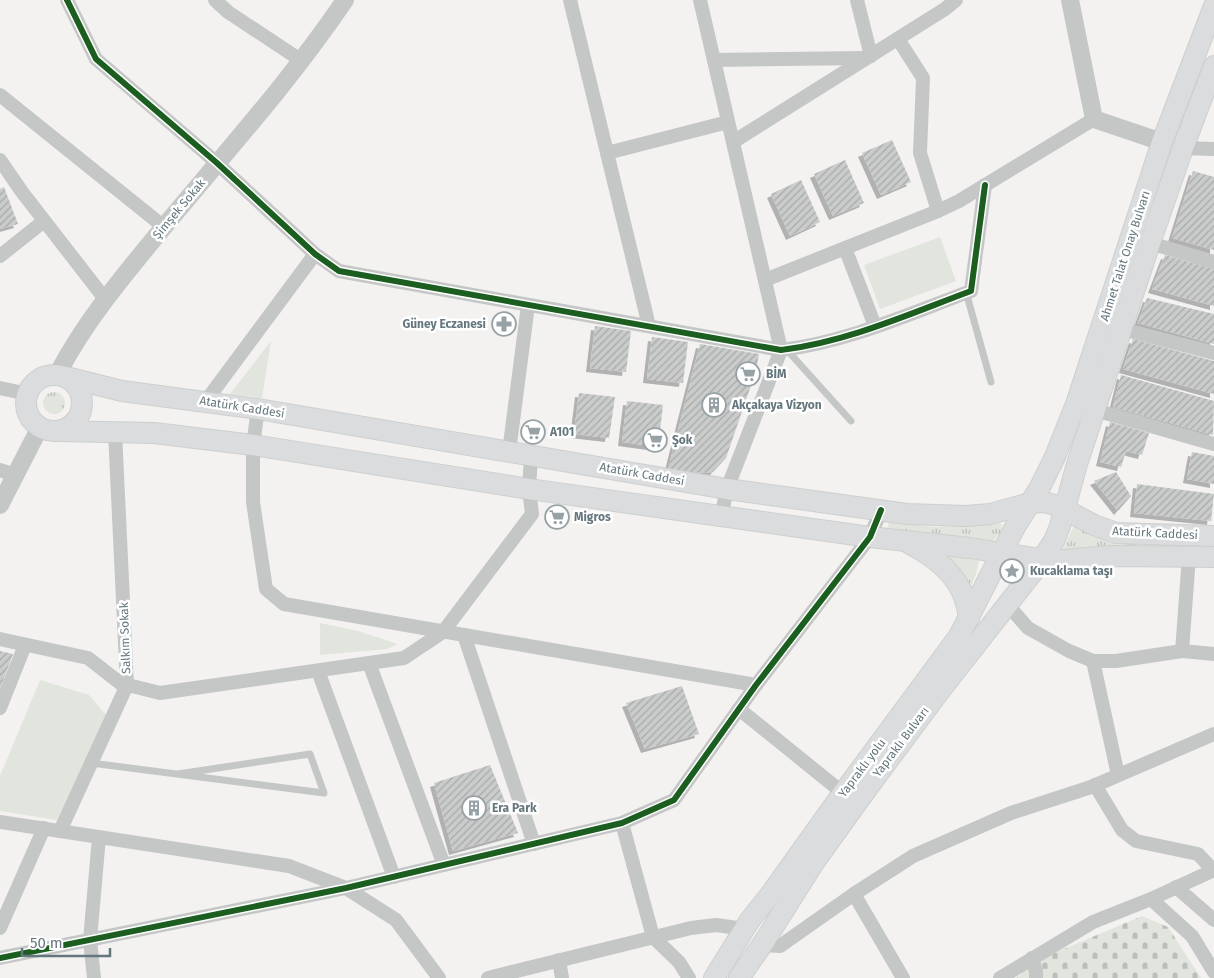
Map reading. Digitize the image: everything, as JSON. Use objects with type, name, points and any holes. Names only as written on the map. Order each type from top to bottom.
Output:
[{"type":"main road","name":"Ahmet Talat Onay Bulvarı","points":[[1030,503],[1054,459],[1076,404],[1162,142],[1214,6]]},
{"type":"main road","name":"Ahmet Talat Onay Bulvarı","points":[[1064,510],[1077,464],[1150,243],[1214,66]]},
{"type":"main road","points":[[48,376],[61,376],[74,383],[79,390],[82,408],[74,423],[66,428],[48,429],[33,421],[28,413],[26,404],[28,394],[32,386],[39,380],[48,376]]},
{"type":"main road","name":"Atatürk Caddesi","points":[[61,376],[122,391],[258,409],[727,488],[921,516],[966,516],[1001,512],[1030,503],[1044,502],[1094,525],[1116,532],[1214,535]]},
{"type":"main road","name":"Atatürk Caddesi","points":[[48,429],[154,433],[253,444],[529,489],[1042,560],[1110,556],[1214,556]]},
{"type":"main road","points":[[1002,553],[1030,503]]},
{"type":"main road","name":"Yapraklı Bulvarı","points":[[739,978],[810,868],[863,794],[1042,560],[1054,541],[1064,510]]},
{"type":"main road","points":[[903,541],[931,556],[952,575],[965,598],[969,618]]},
{"type":"main road","name":"Yapraklı yolu","points":[[714,978],[744,928],[959,636],[1002,553]]},
{"type":"main road","points":[[744,928],[764,942]]},
{"type":"street","points":[[67,0],[96,59],[217,163],[315,254],[339,271],[784,350],[814,346],[971,291],[985,185]]},
{"type":"street","points":[[215,0],[228,12],[302,61]]},
{"type":"street","name":"Şimşek Sokak","points":[[61,376],[69,352],[105,298],[302,61],[345,0]]},
{"type":"street","points":[[570,0],[649,326]]},
{"type":"street","points":[[700,0],[765,280],[784,350],[727,488],[722,517]]},
{"type":"street","points":[[857,0],[869,57]]},
{"type":"street","points":[[733,142],[898,39],[956,0]]},
{"type":"street","points":[[1070,0],[1094,119]]},
{"type":"street","points":[[898,39],[923,78],[920,153],[938,211]]},
{"type":"street","points":[[714,60],[869,57]]},
{"type":"street","points":[[0,95],[164,227]]},
{"type":"street","points":[[765,280],[938,211],[1094,119],[1162,142]]},
{"type":"street","points":[[607,153],[728,122]]},
{"type":"street","points":[[1183,148],[1214,149]]},
{"type":"street","points":[[1,162],[44,221],[105,298]]},
{"type":"street","points":[[0,256],[44,221]]},
{"type":"street","points":[[1150,243],[1214,262]]},
{"type":"street","points":[[846,248],[875,326]]},
{"type":"street","points":[[206,401],[315,254]]},
{"type":"street","points":[[509,452],[528,305]]},
{"type":"street","points":[[1122,329],[1214,353]]},
{"type":"street","points":[[0,388],[28,394]]},
{"type":"street","points":[[258,409],[253,444],[253,502],[266,590],[284,604],[756,685]]},
{"type":"street","points":[[1096,410],[1214,444]]},
{"type":"street","points":[[0,505],[8,473],[48,429]]},
{"type":"street","name":"Salkım Sokak","points":[[60,831],[127,685],[127,653],[115,432]]},
{"type":"street","points":[[0,640],[88,658],[120,683],[160,693],[404,658],[443,632],[532,514],[529,489],[531,456]]},
{"type":"street","points":[[0,958],[394,877],[622,823],[674,800],[756,685],[870,537],[882,510]]},
{"type":"street","points":[[1182,651],[1188,556]]},
{"type":"street","points":[[1007,604],[1028,628],[1093,661],[1116,661],[1182,651],[1214,654]]},
{"type":"street","points":[[464,635],[534,844]]},
{"type":"street","points":[[0,708],[26,645]]},
{"type":"street","points":[[1093,661],[1118,775]]},
{"type":"street","points":[[369,663],[444,865]]},
{"type":"street","points":[[318,671],[394,877]]},
{"type":"street","points":[[739,709],[843,792]]},
{"type":"street","points":[[764,942],[780,946],[854,894],[913,856],[1011,813],[1095,785],[1214,734]]},
{"type":"street","points":[[1000,978],[1093,922],[1151,899],[1213,870],[1198,854],[1136,841],[1122,830],[1095,785]]},
{"type":"street","points":[[0,822],[289,866],[346,888],[396,920],[439,978]]},
{"type":"street","points":[[622,823],[653,937],[679,962],[689,978]]},
{"type":"street","points":[[0,928],[44,828]]},
{"type":"street","points":[[94,978],[90,940],[99,837]]},
{"type":"street","points":[[1176,887],[1214,920]]},
{"type":"street","points":[[854,894],[902,978]]},
{"type":"street","points":[[1151,899],[1192,936],[1214,972]]},
{"type":"street","points":[[488,978],[691,928],[716,925],[744,928]]},
{"type":"street","points":[[1032,958],[1036,978]]},
{"type":"street","points":[[558,960],[562,978]]},
{"type":"lane","points":[[966,292],[991,382]]},
{"type":"lane","points":[[784,350],[851,421]]},
{"type":"lane","points":[[91,762],[178,774],[324,793],[310,754],[178,774]]},
{"type":"green space","points":[[940,237],[956,281],[880,309],[864,265]]},
{"type":"green space","points":[[271,341],[262,398],[230,394]]},
{"type":"green space","points":[[54,392],[62,395],[65,403],[62,411],[54,414],[46,411],[43,403],[46,395]]},
{"type":"green space","points":[[889,522],[935,527],[997,523],[1002,525],[1000,533],[992,542],[887,530]]},
{"type":"green space","points":[[1074,526],[1117,544],[1207,544],[1206,547],[1064,552],[1063,548]]},
{"type":"green space","points":[[945,556],[979,560],[971,586],[962,574]]},
{"type":"green space","points":[[320,623],[358,631],[398,644],[387,649],[320,655]]},
{"type":"green space","points":[[40,680],[89,695],[107,716],[57,820],[0,811],[0,776]]},
{"type":"green space","points":[[1142,916],[1168,927],[1201,978],[1016,978],[1040,959]]},
{"type":"building","points":[[892,140],[911,182],[881,195],[862,153]]},
{"type":"building","points":[[845,160],[864,203],[833,216],[814,174]]},
{"type":"building","points":[[1193,171],[1214,177],[1214,250],[1172,238]]},
{"type":"building","points":[[801,180],[820,222],[790,236],[771,194]]},
{"type":"building","points":[[4,187],[18,224],[0,229],[0,189]]},
{"type":"building","points":[[1165,255],[1214,269],[1214,306],[1152,289]]},
{"type":"building","points":[[1147,298],[1214,314],[1214,344],[1138,323]]},
{"type":"building","points":[[595,326],[631,331],[626,372],[590,368]]},
{"type":"building","points":[[652,337],[688,342],[683,383],[647,379]]},
{"type":"building","points":[[1133,339],[1214,361],[1214,394],[1123,369]]},
{"type":"building","name":"Akçakaya Vizyon","points":[[700,344],[759,354],[756,371],[726,458],[713,472],[687,473],[668,470]]},
{"type":"building","points":[[1121,375],[1214,401],[1213,435],[1113,407]]},
{"type":"building","points":[[579,393],[615,397],[609,438],[574,434]]},
{"type":"building","points":[[627,401],[663,405],[658,447],[622,442]]},
{"type":"building","points":[[1110,422],[1149,433],[1142,455],[1126,451],[1121,467],[1100,462]]},
{"type":"building","points":[[1192,452],[1214,456],[1214,484],[1187,479]]},
{"type":"building","points":[[1116,472],[1131,496],[1118,511],[1094,481]]},
{"type":"building","points":[[1137,484],[1214,494],[1211,521],[1134,513]]},
{"type":"building","points":[[0,651],[13,654],[0,689]]},
{"type":"building","points":[[682,686],[699,734],[645,749],[626,703]]},
{"type":"building","name":"Era Park","points":[[490,765],[518,833],[453,851],[434,783]]},
{"type":"cycle path","points":[[67,0],[96,59],[217,163],[315,254],[339,271],[781,350],[830,341],[854,334],[971,291],[985,185]]},
{"type":"cycle path","points":[[0,958],[346,888],[622,823],[674,800],[756,685],[870,537],[881,510]]},
{"type":"place","name":"Güney Eczanesi","points":[[504,324]]},
{"type":"place","name":"BİM","points":[[748,374]]},
{"type":"place","name":"Akçakaya Vizyon","points":[[714,405]]},
{"type":"place","name":"A101","points":[[533,432]]},
{"type":"place","name":"Şok","points":[[655,440]]},
{"type":"place","name":"Migros","points":[[557,517]]},
{"type":"place","name":"Kucaklama taşı","points":[[1012,571]]},
{"type":"place","name":"Era Park","points":[[474,808]]}]
